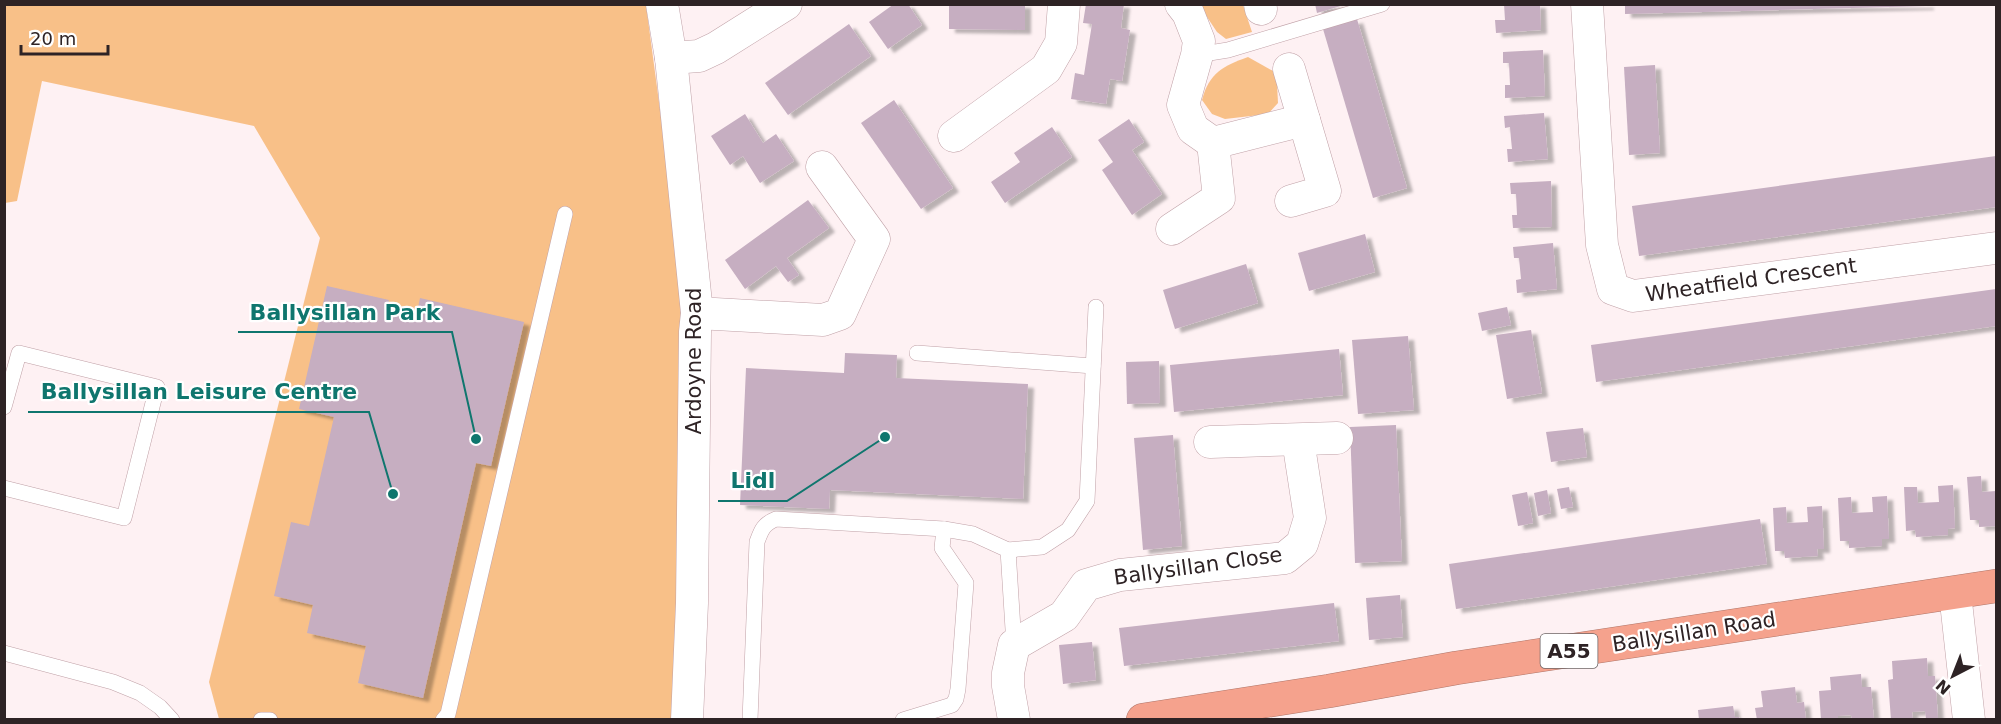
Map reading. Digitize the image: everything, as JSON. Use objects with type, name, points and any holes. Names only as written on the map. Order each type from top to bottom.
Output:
[{"type":"highway","name":"Ballysillan Road","points":[[1143,720],[1329,691],[1456,668],[1996,586]]},
{"type":"street","name":"Ardoyne Road","points":[[662,4],[671,58],[697,313],[692,603],[687,720]]},
{"type":"street","points":[[671,58],[699,56],[716,48],[786,4]]},
{"type":"street","points":[[954,136],[1046,69],[1061,43],[1064,4]]},
{"type":"street","points":[[1172,229],[1219,198],[1213,143],[1193,129],[1183,105],[1199,41],[1188,13],[1181,4]]},
{"type":"street","name":"Wheatfield Crescent","points":[[1587,4],[1602,245],[1613,289],[1633,296],[1996,248]]},
{"type":"street","points":[[1289,69],[1324,191],[1291,201]]},
{"type":"street","points":[[1213,143],[1304,120]]},
{"type":"street","points":[[697,313],[823,320],[840,314],[874,239],[822,167]]},
{"type":"street","points":[[1210,442],[1337,438]]},
{"type":"street","name":"Ballysillan Close","points":[[1014,645],[1064,616],[1086,585],[1120,575],[1285,558],[1302,544],[1310,518],[1298,440]]},
{"type":"street","points":[[1955,593],[1969,720]]},
{"type":"street","points":[[1014,645],[1008,673],[1008,686],[1014,720]]},
{"type":"lane","points":[[1197,55],[1228,50],[1382,4]]},
{"type":"lane","points":[[443,720],[448,714],[565,214]]},
{"type":"lane","points":[[750,720],[758,543],[761,530],[767,522],[776,519],[944,529],[973,534],[1008,550],[1042,547],[1068,530],[1088,501],[1096,307]]},
{"type":"lane","points":[[4,407],[19,353],[157,387],[124,518],[4,488]]},
{"type":"lane","points":[[916,353],[1093,366]]},
{"type":"lane","points":[[903,720],[952,705],[956,699],[966,583],[942,548],[944,529]]},
{"type":"lane","points":[[1008,550],[1014,645]]},
{"type":"lane","points":[[4,653],[113,682],[140,693],[160,707],[172,720]]},
{"type":"lane","points":[[261,720],[270,720]]},
{"type":"shaded area","points":[[5,5],[646,5],[682,274],[682,603],[672,719],[219,719],[209,682],[320,238],[254,126],[42,81],[17,201],[5,203]]},
{"type":"shaded area","points":[[1199,5],[1243,5],[1252,32],[1226,39],[1217,32]]},
{"type":"shaded area","points":[[1248,57],[1273,71],[1277,84],[1278,103],[1268,114],[1225,119],[1212,114],[1202,100],[1209,83],[1224,67]]},
{"type":"building","points":[[894,4],[908,4],[922,25],[888,49],[869,22]]},
{"type":"building","points":[[949,4],[1025,4],[1025,30],[949,29]]},
{"type":"building","points":[[1086,4],[1124,4],[1121,28],[1130,30],[1122,81],[1110,79],[1106,104],[1071,99],[1075,73],[1084,75],[1092,24],[1083,23]]},
{"type":"building","points":[[1315,4],[1343,4],[1344,5],[1317,13]]},
{"type":"building","points":[[1504,4],[1540,4],[1541,30],[1496,33],[1495,20],[1505,20]]},
{"type":"building","points":[[1625,4],[1928,4],[1928,6],[1625,14]]},
{"type":"building","points":[[1357,19],[1407,188],[1373,198],[1323,29]]},
{"type":"building","points":[[849,24],[871,56],[788,115],[765,83]]},
{"type":"building","points":[[1543,50],[1545,96],[1505,98],[1505,85],[1510,85],[1509,63],[1503,63],[1503,52]]},
{"type":"building","points":[[1655,65],[1660,153],[1629,155],[1624,67]]},
{"type":"building","points":[[894,100],[953,188],[921,209],[861,123]]},
{"type":"building","points":[[1544,113],[1548,159],[1508,162],[1507,149],[1512,149],[1510,127],[1505,128],[1504,116]]},
{"type":"building","points":[[745,114],[763,143],[776,134],[794,161],[760,183],[743,156],[730,165],[711,136]]},
{"type":"building","points":[[1129,119],[1144,142],[1132,150],[1162,194],[1132,215],[1102,170],[1113,162],[1098,140]]},
{"type":"building","points":[[1052,127],[1072,157],[1005,203],[991,182],[1020,162],[1014,153]]},
{"type":"building","points":[[1996,156],[1996,207],[1639,256],[1632,206]]},
{"type":"building","points":[[1551,181],[1552,227],[1513,228],[1512,215],[1517,215],[1516,194],[1511,194],[1510,183]]},
{"type":"building","points":[[808,200],[829,228],[787,258],[799,275],[788,282],[776,266],[745,289],[725,260]]},
{"type":"building","points":[[1365,234],[1375,272],[1309,291],[1298,253]]},
{"type":"building","points":[[1553,243],[1557,289],[1517,293],[1516,280],[1521,279],[1519,258],[1514,258],[1513,247]]},
{"type":"building","points":[[1246,264],[1258,303],[1175,329],[1163,290]]},
{"type":"building","points":[[327,286],[389,300],[387,310],[416,317],[420,298],[524,322],[491,466],[476,463],[423,698],[358,683],[366,646],[307,633],[313,605],[274,596],[291,522],[309,526],[334,417],[299,409]]},
{"type":"building","points":[[1996,289],[1996,326],[1596,382],[1591,345]]},
{"type":"building","points":[[1507,307],[1511,325],[1482,331],[1478,313]]},
{"type":"building","points":[[1531,330],[1542,393],[1507,399],[1496,335]]},
{"type":"building","points":[[1408,336],[1414,410],[1358,414],[1352,340]]},
{"type":"building","points":[[1339,349],[1343,395],[1174,412],[1170,365]]},
{"type":"building","points":[[845,353],[897,355],[896,378],[1028,384],[1023,499],[830,490],[829,509],[740,505],[746,368],[844,373]]},
{"type":"building","points":[[1159,361],[1160,403],[1127,404],[1126,362]]},
{"type":"building","points":[[1396,425],[1402,561],[1355,563],[1350,427]]},
{"type":"building","points":[[1583,428],[1587,457],[1551,462],[1546,432]]},
{"type":"building","points":[[1173,435],[1182,546],[1143,550],[1134,438]]},
{"type":"building","points":[[1981,476],[1982,492],[1996,491],[1996,526],[1979,527],[1979,520],[1970,520],[1967,477]]},
{"type":"building","points":[[1953,485],[1955,528],[1948,529],[1948,535],[1916,537],[1915,530],[1906,531],[1904,487],[1917,487],[1918,503],[1939,502],[1938,486]]},
{"type":"building","points":[[1569,487],[1573,507],[1561,509],[1557,489]]},
{"type":"building","points":[[1547,490],[1551,513],[1538,516],[1534,493]]},
{"type":"building","points":[[1527,492],[1533,523],[1518,526],[1512,495]]},
{"type":"building","points":[[1887,496],[1889,539],[1882,539],[1882,546],[1849,548],[1849,541],[1840,541],[1838,498],[1851,497],[1852,513],[1873,512],[1872,497]]},
{"type":"building","points":[[1822,506],[1824,549],[1817,549],[1818,556],[1785,558],[1784,551],[1775,551],[1773,508],[1786,507],[1787,523],[1808,522],[1807,507]]},
{"type":"building","points":[[1760,519],[1767,564],[1456,609],[1449,564]]},
{"type":"building","points":[[1400,595],[1403,637],[1369,640],[1366,598]]},
{"type":"building","points":[[1334,603],[1339,641],[1124,666],[1119,628]]},
{"type":"building","points":[[1092,642],[1096,680],[1063,684],[1059,645]]},
{"type":"building","points":[[1927,658],[1928,676],[1935,676],[1938,718],[1926,719],[1925,711],[1912,712],[1913,720],[1891,720],[1888,680],[1893,679],[1892,661]]},
{"type":"building","points":[[1861,674],[1862,687],[1871,687],[1874,720],[1852,720],[1851,715],[1838,716],[1838,720],[1821,720],[1819,691],[1831,690],[1830,677]]},
{"type":"building","points":[[1795,687],[1797,703],[1804,702],[1806,720],[1757,720],[1755,708],[1763,707],[1761,691]]},
{"type":"building","points":[[1733,706],[1735,717],[1739,717],[1740,720],[1699,720],[1698,710]]},
{"type":"place","name":"Lidl","points":[[885,437]]},
{"type":"place","name":"Ballysillan Park","points":[[476,439]]},
{"type":"place","name":"Ballysillan Leisure Centre","points":[[393,494]]}]
